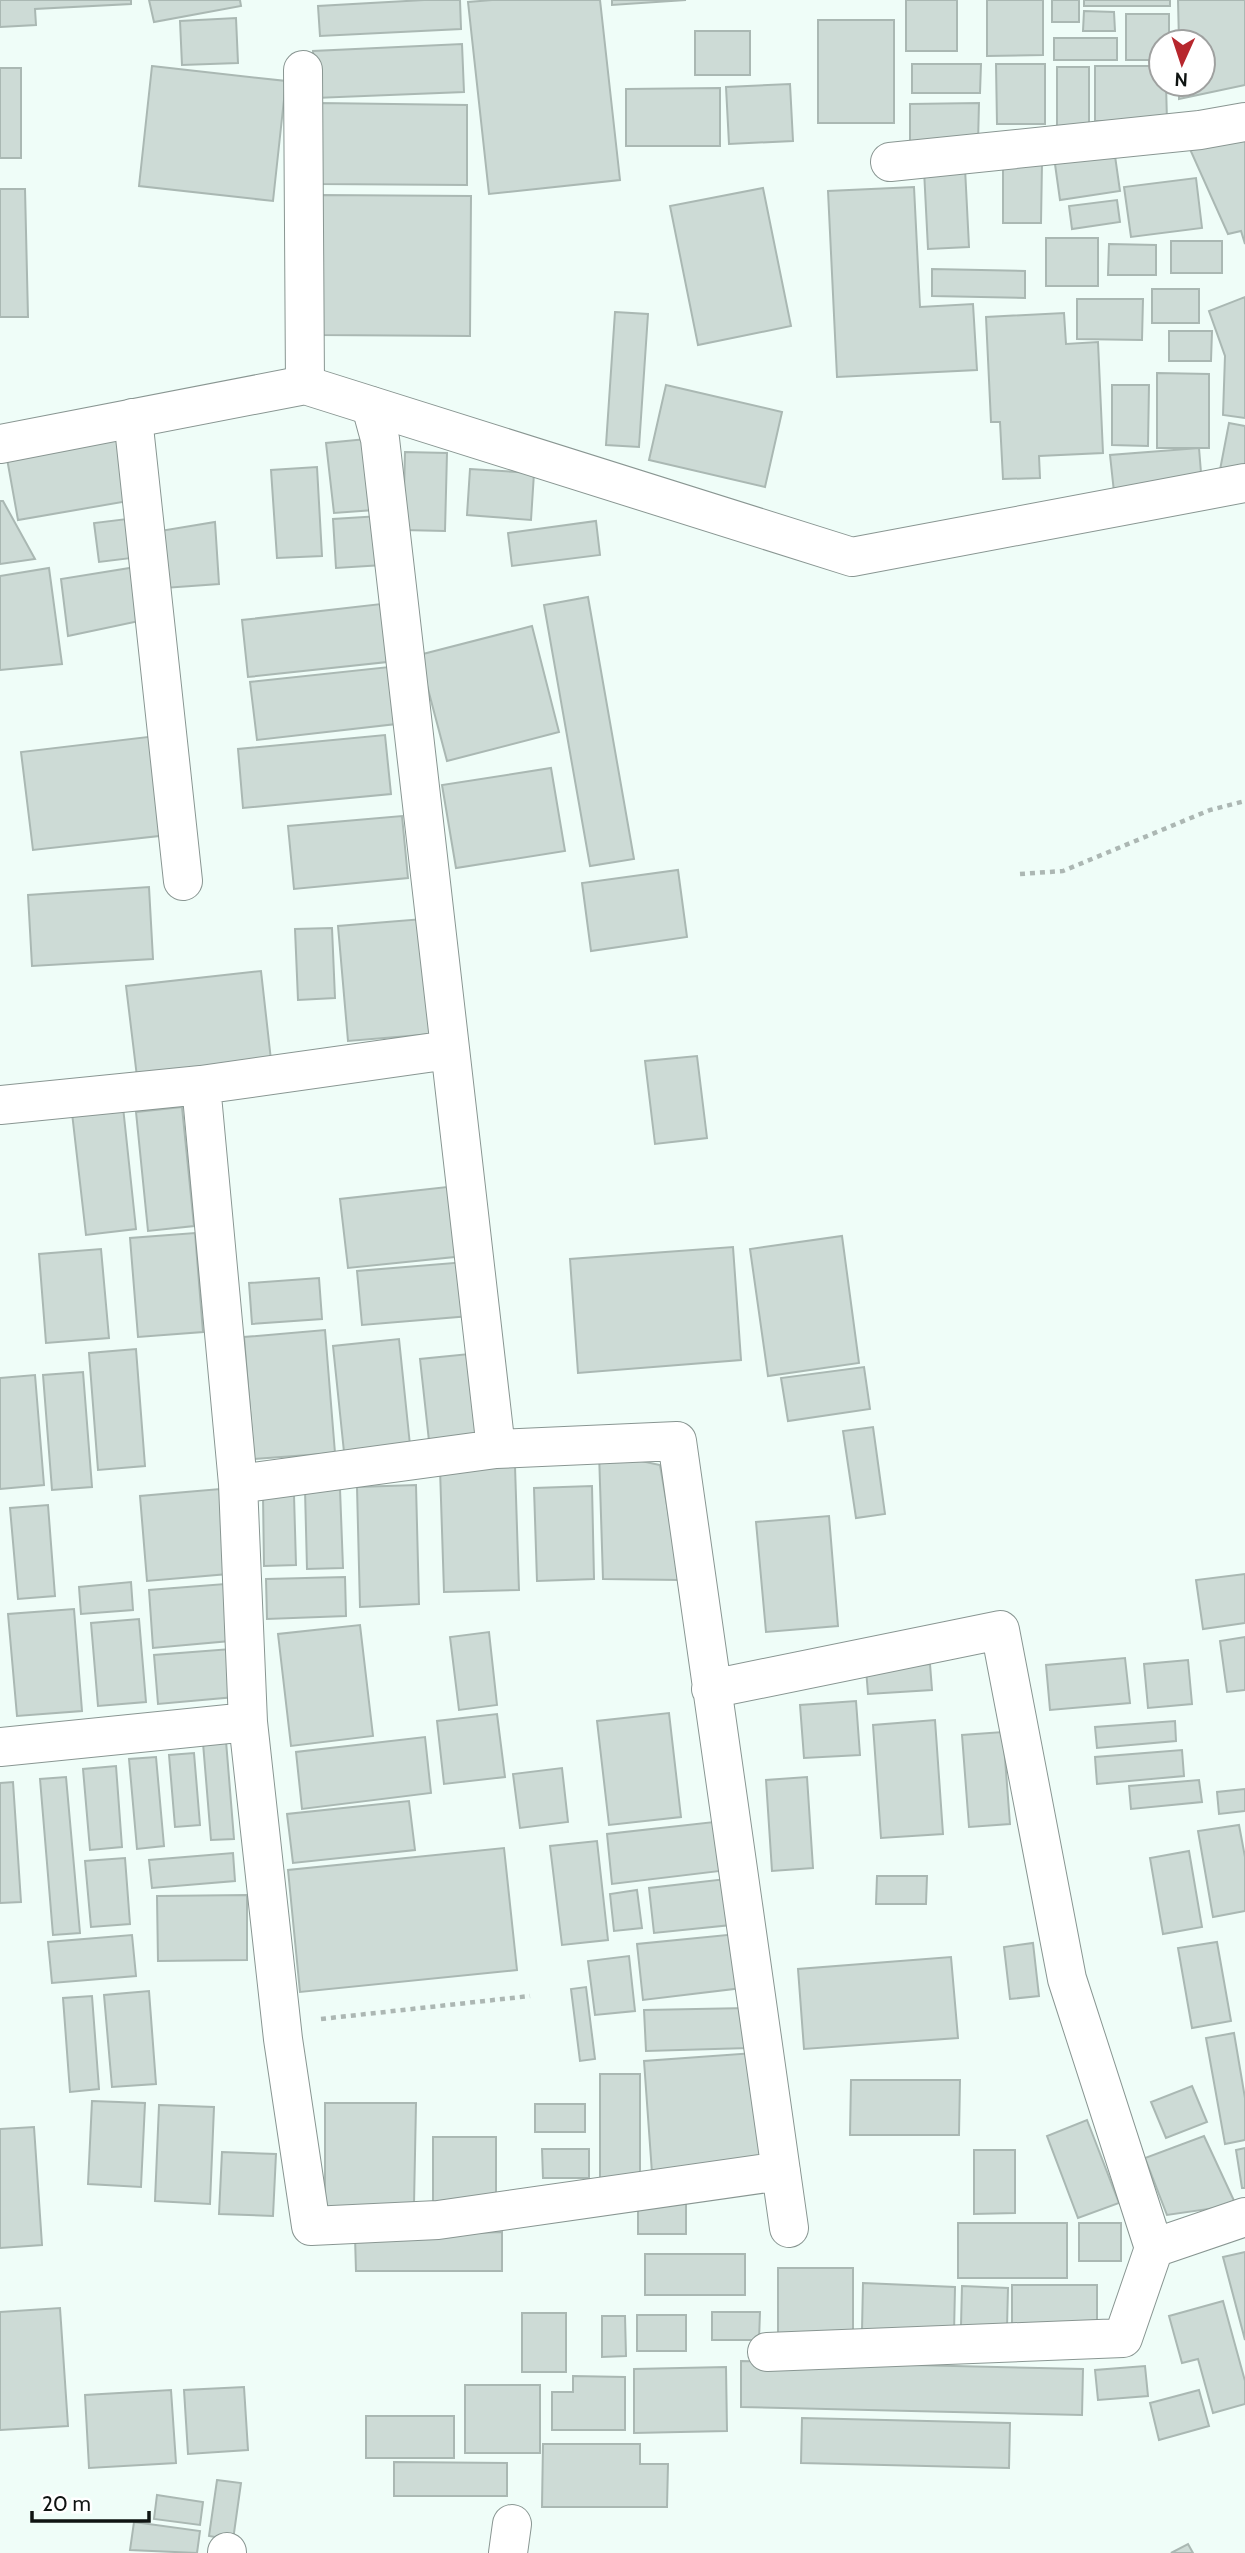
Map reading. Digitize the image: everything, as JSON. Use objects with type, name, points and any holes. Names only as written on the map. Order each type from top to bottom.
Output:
[{"type":"street","points":[[303,70],[305,385]]},
{"type":"street","points":[[890,162],[1187,132],[1245,122]]},
{"type":"street","points":[[0,444],[305,385],[852,557],[1245,483]]},
{"type":"street","points":[[371,406],[380,439],[496,1449]]},
{"type":"street","points":[[133,418],[183,881]]},
{"type":"street","points":[[0,1105],[201,1085],[449,1050]]},
{"type":"street","points":[[201,1085],[218,1239],[238,1484],[248,1722],[282,2024],[311,2226],[438,2220],[781,2171]]},
{"type":"street","points":[[238,1484],[496,1449],[677,1441],[789,2228]]},
{"type":"street","points":[[711,1689],[1000,1630],[1067,1979],[1154,2248],[1123,2338],[767,2351]]},
{"type":"street","points":[[0,1747],[248,1722]]},
{"type":"street","points":[[1154,2248],[1245,2217]]},
{"type":"path","points":[[1020,874],[1063,871],[1210,810],[1245,801]]},
{"type":"path","points":[[282,2024],[530,1996]]},
{"type":"building","points":[[0,0],[131,0],[131,4],[35,9],[36,25],[0,27]]},
{"type":"building","points":[[149,0],[240,0],[241,6],[154,22]]},
{"type":"building","points":[[460,0],[461,29],[320,36],[318,6]]},
{"type":"building","points":[[600,0],[620,180],[489,194],[468,2]]},
{"type":"building","points":[[612,0],[686,0],[612,5]]},
{"type":"building","points":[[906,0],[957,0],[957,51],[906,51]]},
{"type":"building","points":[[987,0],[1043,0],[1043,55],[987,56]]},
{"type":"building","points":[[1052,0],[1079,0],[1079,22],[1052,22]]},
{"type":"building","points":[[1084,0],[1170,0],[1170,6],[1084,6]]},
{"type":"building","points":[[1178,0],[1245,0],[1245,85],[1217,91],[1217,28],[1179,28]]},
{"type":"building","points":[[1084,11],[1114,12],[1115,31],[1083,31]]},
{"type":"building","points":[[1126,14],[1169,14],[1169,28],[1147,28],[1147,60],[1126,60]]},
{"type":"building","points":[[236,18],[238,63],[182,65],[180,21]]},
{"type":"building","points":[[818,20],[894,20],[894,123],[818,123]]},
{"type":"building","points":[[695,31],[750,31],[750,75],[695,75]]},
{"type":"building","points":[[1054,38],[1117,38],[1117,60],[1054,60]]},
{"type":"building","points":[[462,44],[464,92],[315,98],[313,51]]},
{"type":"building","points":[[912,64],[981,64],[980,93],[912,93]]},
{"type":"building","points":[[996,64],[1045,64],[1045,124],[997,124]]},
{"type":"building","points":[[152,66],[286,81],[273,201],[139,186]]},
{"type":"building","points":[[1095,66],[1147,66],[1147,98],[1166,98],[1167,121],[1095,121]]},
{"type":"building","points":[[1057,67],[1089,67],[1089,130],[1057,131]]},
{"type":"building","points":[[0,68],[21,68],[21,158],[0,158]]},
{"type":"building","points":[[790,84],[793,141],[729,144],[726,87]]},
{"type":"building","points":[[720,88],[720,146],[626,146],[626,89]]},
{"type":"building","points":[[319,103],[467,105],[467,185],[319,184]]},
{"type":"building","points":[[979,103],[978,143],[910,144],[910,104]]},
{"type":"building","points":[[1245,134],[1245,244],[1241,231],[1228,234],[1189,147]]},
{"type":"building","points":[[1114,149],[1120,191],[1060,200],[1054,157]]},
{"type":"building","points":[[1003,162],[1042,163],[1041,223],[1003,223]]},
{"type":"building","points":[[965,168],[969,247],[928,249],[924,170]]},
{"type":"building","points":[[1196,178],[1202,228],[1131,237],[1124,187]]},
{"type":"building","points":[[914,187],[920,307],[973,304],[977,370],[837,377],[828,191]]},
{"type":"building","points":[[763,188],[791,326],[698,345],[670,206]]},
{"type":"building","points":[[0,189],[25,189],[28,317],[0,317]]},
{"type":"building","points":[[320,195],[471,196],[470,336],[319,335]]},
{"type":"building","points":[[1117,200],[1120,222],[1072,229],[1069,206]]},
{"type":"building","points":[[1046,238],[1098,238],[1098,286],[1046,286]]},
{"type":"building","points":[[1171,241],[1222,241],[1222,273],[1171,273]]},
{"type":"building","points":[[1109,244],[1156,245],[1156,275],[1108,275]]},
{"type":"building","points":[[932,269],[1025,271],[1025,298],[932,296]]},
{"type":"building","points":[[1152,289],[1199,289],[1199,323],[1152,323]]},
{"type":"building","points":[[1245,297],[1245,418],[1223,415],[1225,356],[1209,311]]},
{"type":"building","points":[[1077,299],[1143,299],[1142,340],[1077,339]]},
{"type":"building","points":[[615,312],[648,314],[639,447],[606,445]]},
{"type":"building","points":[[1064,313],[1066,344],[1098,342],[1103,453],[1039,456],[1040,478],[1003,479],[1000,422],[991,422],[986,317]]},
{"type":"building","points":[[1169,331],[1212,331],[1211,361],[1169,361]]},
{"type":"building","points":[[1157,373],[1209,374],[1209,448],[1157,448]]},
{"type":"building","points":[[666,385],[782,412],[765,487],[649,460]]},
{"type":"building","points":[[1112,385],[1149,385],[1148,446],[1112,445]]},
{"type":"building","points":[[1229,423],[1245,426],[1245,474],[1220,470]]},
{"type":"building","points":[[122,432],[134,500],[18,520],[6,453]]},
{"type":"building","points":[[366,439],[374,510],[334,513],[326,443]]},
{"type":"building","points":[[1199,448],[1202,485],[1114,492],[1110,455]]},
{"type":"building","points":[[405,452],[447,453],[445,531],[403,530]]},
{"type":"building","points":[[317,467],[322,556],[277,558],[271,470]]},
{"type":"building","points":[[470,469],[534,473],[531,520],[467,515]]},
{"type":"building","points":[[0,501],[3,501],[35,559],[0,564]]},
{"type":"building","points":[[380,516],[383,565],[336,568],[333,519]]},
{"type":"building","points":[[135,518],[140,557],[99,562],[94,523]]},
{"type":"building","points":[[596,521],[600,555],[512,566],[508,533]]},
{"type":"building","points":[[215,522],[219,584],[164,588],[154,532]]},
{"type":"building","points":[[142,566],[144,620],[68,636],[61,579]]},
{"type":"building","points":[[49,568],[62,664],[0,670],[0,576]]},
{"type":"building","points":[[588,597],[634,859],[590,866],[544,605]]},
{"type":"building","points":[[381,604],[387,662],[248,677],[242,620]]},
{"type":"building","points":[[532,626],[559,732],[447,761],[419,655]]},
{"type":"building","points":[[389,667],[396,724],[257,740],[250,682]]},
{"type":"building","points":[[385,735],[391,794],[243,808],[238,749]]},
{"type":"building","points":[[156,736],[168,835],[33,850],[21,752]]},
{"type":"building","points":[[551,768],[565,851],[456,868],[442,785]]},
{"type":"building","points":[[402,816],[408,878],[294,889],[288,826]]},
{"type":"building","points":[[678,870],[687,937],[591,951],[582,883]]},
{"type":"building","points":[[149,887],[153,959],[32,966],[28,895]]},
{"type":"building","points":[[423,919],[433,1034],[348,1041],[338,926]]},
{"type":"building","points":[[332,928],[335,998],[298,1000],[295,929]]},
{"type":"building","points":[[261,971],[272,1069],[138,1085],[126,986]]},
{"type":"building","points":[[697,1056],[707,1138],[655,1144],[645,1061]]},
{"type":"building","points":[[123,1107],[136,1229],[86,1235],[72,1113]]},
{"type":"building","points":[[182,1107],[194,1226],[148,1231],[136,1112]]},
{"type":"building","points":[[456,1186],[464,1256],[348,1268],[340,1199]]},
{"type":"building","points":[[195,1233],[203,1332],[138,1337],[130,1238]]},
{"type":"building","points":[[842,1236],[859,1363],[768,1376],[750,1249]]},
{"type":"building","points":[[733,1247],[741,1360],[578,1373],[570,1259]]},
{"type":"building","points":[[101,1249],[109,1338],[46,1343],[39,1254]]},
{"type":"building","points":[[466,1262],[470,1316],[362,1325],[357,1271]]},
{"type":"building","points":[[319,1278],[322,1319],[252,1324],[249,1283]]},
{"type":"building","points":[[325,1330],[335,1453],[254,1459],[244,1337]]},
{"type":"building","points":[[399,1339],[410,1445],[344,1452],[333,1346]]},
{"type":"building","points":[[136,1349],[145,1466],[98,1470],[89,1353]]},
{"type":"building","points":[[469,1354],[478,1435],[429,1441],[420,1359]]},
{"type":"building","points":[[864,1367],[870,1409],[788,1421],[781,1378]]},
{"type":"building","points":[[83,1372],[92,1487],[52,1490],[43,1375]]},
{"type":"building","points":[[35,1375],[44,1485],[0,1489],[0,1378]]},
{"type":"building","points":[[873,1427],[885,1514],[856,1518],[843,1431]]},
{"type":"building","points":[[599,1452],[660,1465],[680,1580],[603,1579]]},
{"type":"building","points":[[515,1466],[519,1590],[444,1592],[440,1469]]},
{"type":"building","points":[[416,1485],[419,1604],[360,1607],[357,1487]]},
{"type":"building","points":[[592,1486],[594,1579],[537,1581],[534,1488]]},
{"type":"building","points":[[220,1489],[228,1574],[147,1581],[140,1496]]},
{"type":"building","points":[[340,1489],[343,1568],[307,1569],[305,1490]]},
{"type":"building","points":[[294,1495],[296,1565],[264,1566],[263,1496]]},
{"type":"building","points":[[48,1505],[55,1596],[18,1599],[10,1508]]},
{"type":"building","points":[[829,1516],[838,1626],[766,1632],[756,1522]]},
{"type":"building","points":[[1245,1574],[1245,1623],[1203,1629],[1196,1580]]},
{"type":"building","points":[[345,1577],[346,1616],[267,1619],[266,1579]]},
{"type":"building","points":[[131,1582],[133,1610],[81,1614],[79,1587]]},
{"type":"building","points":[[225,1584],[230,1641],[153,1648],[149,1590]]},
{"type":"building","points":[[74,1609],[82,1711],[17,1716],[8,1614]]},
{"type":"building","points":[[139,1619],[146,1702],[98,1706],[91,1623]]},
{"type":"building","points":[[360,1625],[373,1736],[291,1746],[278,1634]]},
{"type":"building","points":[[489,1632],[497,1705],[459,1710],[450,1637]]},
{"type":"building","points":[[1245,1637],[1245,1690],[1227,1692],[1220,1641]]},
{"type":"building","points":[[231,1649],[235,1697],[158,1704],[154,1655]]},
{"type":"building","points":[[1125,1658],[1130,1703],[1050,1710],[1046,1665]]},
{"type":"building","points":[[1188,1660],[1192,1704],[1148,1708],[1144,1664]]},
{"type":"building","points":[[930,1664],[932,1690],[868,1694],[866,1669]]},
{"type":"building","points":[[856,1701],[860,1755],[804,1758],[800,1705]]},
{"type":"building","points":[[669,1713],[681,1817],[609,1825],[597,1721]]},
{"type":"building","points":[[497,1714],[505,1777],[444,1784],[437,1721]]},
{"type":"building","points":[[935,1720],[943,1834],[881,1838],[873,1725]]},
{"type":"building","points":[[1175,1721],[1176,1741],[1097,1748],[1095,1727]]},
{"type":"building","points":[[1003,1732],[1010,1824],[969,1827],[962,1735]]},
{"type":"building","points":[[425,1737],[431,1793],[302,1809],[296,1752]]},
{"type":"building","points":[[226,1741],[234,1839],[211,1840],[203,1743]]},
{"type":"building","points":[[1182,1750],[1184,1776],[1097,1784],[1095,1757]]},
{"type":"building","points":[[194,1753],[200,1825],[175,1827],[169,1755]]},
{"type":"building","points":[[156,1757],[164,1846],[137,1849],[129,1759]]},
{"type":"building","points":[[116,1766],[122,1847],[90,1850],[83,1769]]},
{"type":"building","points":[[562,1768],[568,1822],[520,1828],[513,1774]]},
{"type":"building","points":[[66,1777],[80,1933],[53,1935],[40,1779]]},
{"type":"building","points":[[807,1777],[813,1868],[772,1871],[766,1780]]},
{"type":"building","points":[[1199,1780],[1202,1802],[1131,1809],[1129,1786]]},
{"type":"building","points":[[13,1782],[21,1902],[0,1903],[0,1783]]},
{"type":"building","points":[[1245,1789],[1245,1811],[1219,1814],[1217,1792]]},
{"type":"building","points":[[409,1801],[415,1850],[293,1863],[287,1814]]},
{"type":"building","points":[[714,1822],[720,1871],[612,1884],[607,1834]]},
{"type":"building","points":[[1239,1825],[1245,1857],[1245,1911],[1213,1917],[1198,1831]]},
{"type":"building","points":[[597,1841],[608,1940],[562,1945],[550,1846]]},
{"type":"building","points":[[504,1848],[517,1970],[300,1992],[288,1870]]},
{"type":"building","points":[[1189,1851],[1202,1927],[1163,1934],[1150,1858]]},
{"type":"building","points":[[233,1853],[235,1881],[152,1888],[149,1860]]},
{"type":"building","points":[[125,1858],[130,1924],[91,1927],[85,1861]]},
{"type":"building","points":[[877,1876],[927,1876],[926,1904],[876,1904]]},
{"type":"building","points":[[726,1879],[731,1925],[654,1933],[649,1888]]},
{"type":"building","points":[[637,1890],[642,1928],[614,1931],[610,1894]]},
{"type":"building","points":[[247,1895],[247,1960],[158,1961],[157,1896]]},
{"type":"building","points":[[737,1934],[742,1988],[643,2000],[637,1944]]},
{"type":"building","points":[[132,1935],[136,1976],[52,1983],[48,1942]]},
{"type":"building","points":[[1217,1942],[1231,2021],[1192,2028],[1178,1948]]},
{"type":"building","points":[[1033,1943],[1039,1996],[1010,1999],[1004,1947]]},
{"type":"building","points":[[629,1956],[635,2011],[595,2015],[588,1961]]},
{"type":"building","points":[[951,1957],[958,2038],[804,2049],[798,1969]]},
{"type":"building","points":[[586,1987],[595,2059],[580,2061],[571,1989]]},
{"type":"building","points":[[149,1991],[156,2084],[112,2087],[104,1995]]},
{"type":"building","points":[[92,1996],[99,2089],[70,2092],[63,1998]]},
{"type":"building","points":[[748,2008],[749,2048],[646,2051],[644,2010]]},
{"type":"building","points":[[1234,2033],[1245,2098],[1245,2140],[1225,2144],[1206,2038]]},
{"type":"building","points":[[754,2053],[762,2165],[652,2173],[644,2061]]},
{"type":"building","points":[[600,2074],[640,2074],[640,2179],[600,2179]]},
{"type":"building","points":[[851,2080],[960,2080],[959,2135],[850,2135]]},
{"type":"building","points":[[1192,2086],[1207,2122],[1166,2138],[1151,2102]]},
{"type":"building","points":[[92,2101],[145,2103],[141,2187],[88,2184]]},
{"type":"building","points":[[325,2103],[416,2103],[414,2205],[325,2213]]},
{"type":"building","points":[[535,2104],[585,2104],[585,2132],[535,2132]]},
{"type":"building","points":[[159,2105],[214,2107],[210,2204],[155,2201]]},
{"type":"building","points":[[1087,2120],[1119,2203],[1078,2218],[1047,2136]]},
{"type":"building","points":[[34,2127],[42,2245],[0,2248],[0,2129]]},
{"type":"building","points":[[1204,2136],[1236,2205],[1167,2215],[1145,2158]]},
{"type":"building","points":[[433,2137],[496,2137],[496,2197],[433,2205]]},
{"type":"building","points":[[1245,2148],[1245,2188],[1242,2188],[1236,2150]]},
{"type":"building","points":[[542,2149],[589,2149],[589,2178],[543,2178]]},
{"type":"building","points":[[974,2150],[1015,2150],[1015,2213],[974,2214]]},
{"type":"building","points":[[222,2152],[276,2154],[273,2216],[219,2214]]},
{"type":"building","points":[[638,2200],[686,2201],[686,2234],[638,2234]]},
{"type":"building","points":[[958,2223],[1067,2223],[1067,2278],[958,2278]]},
{"type":"building","points":[[1079,2223],[1121,2223],[1121,2261],[1079,2261]]},
{"type":"building","points":[[502,2232],[502,2271],[356,2271],[355,2237]]},
{"type":"building","points":[[1245,2252],[1245,2340],[1223,2257]]},
{"type":"building","points":[[645,2254],[745,2254],[745,2295],[645,2295]]},
{"type":"building","points":[[778,2268],[853,2268],[853,2336],[778,2336]]},
{"type":"building","points":[[863,2283],[955,2287],[954,2334],[862,2331]]},
{"type":"building","points":[[1012,2285],[1097,2285],[1097,2328],[1012,2328]]},
{"type":"building","points":[[962,2286],[1008,2288],[1007,2328],[961,2326]]},
{"type":"building","points":[[1223,2301],[1245,2381],[1245,2404],[1213,2413],[1198,2359],[1182,2363],[1169,2316]]},
{"type":"building","points":[[60,2308],[68,2426],[0,2430],[0,2312]]},
{"type":"building","points":[[712,2312],[760,2312],[759,2340],[712,2340]]},
{"type":"building","points":[[522,2313],[566,2313],[566,2372],[522,2372]]},
{"type":"building","points":[[637,2315],[686,2315],[686,2351],[637,2351]]},
{"type":"building","points":[[602,2316],[625,2316],[626,2356],[602,2357]]},
{"type":"building","points":[[741,2361],[1083,2369],[1082,2415],[741,2407]]},
{"type":"building","points":[[1145,2366],[1148,2396],[1098,2400],[1095,2370]]},
{"type":"building","points":[[726,2367],[727,2431],[634,2433],[634,2369]]},
{"type":"building","points":[[573,2376],[625,2377],[625,2430],[552,2430],[552,2392],[573,2392]]},
{"type":"building","points":[[465,2385],[540,2385],[540,2453],[465,2453]]},
{"type":"building","points":[[244,2387],[248,2450],[188,2454],[184,2390]]},
{"type":"building","points":[[171,2390],[176,2463],[89,2468],[85,2395]]},
{"type":"building","points":[[1199,2390],[1209,2426],[1159,2440],[1150,2403]]},
{"type":"building","points":[[366,2416],[454,2416],[454,2458],[366,2458]]},
{"type":"building","points":[[802,2418],[1010,2423],[1009,2468],[801,2463]]},
{"type":"building","points":[[543,2444],[640,2444],[640,2464],[668,2464],[667,2507],[542,2507]]},
{"type":"building","points":[[394,2462],[507,2463],[507,2496],[394,2496]]},
{"type":"building","points":[[217,2480],[241,2483],[233,2540],[209,2536]]},
{"type":"building","points":[[157,2495],[203,2502],[200,2525],[154,2519]]},
{"type":"building","points":[[134,2522],[200,2531],[197,2553],[130,2550]]},
{"type":"building","points":[[1188,2544],[1193,2553],[1171,2553]]}]
